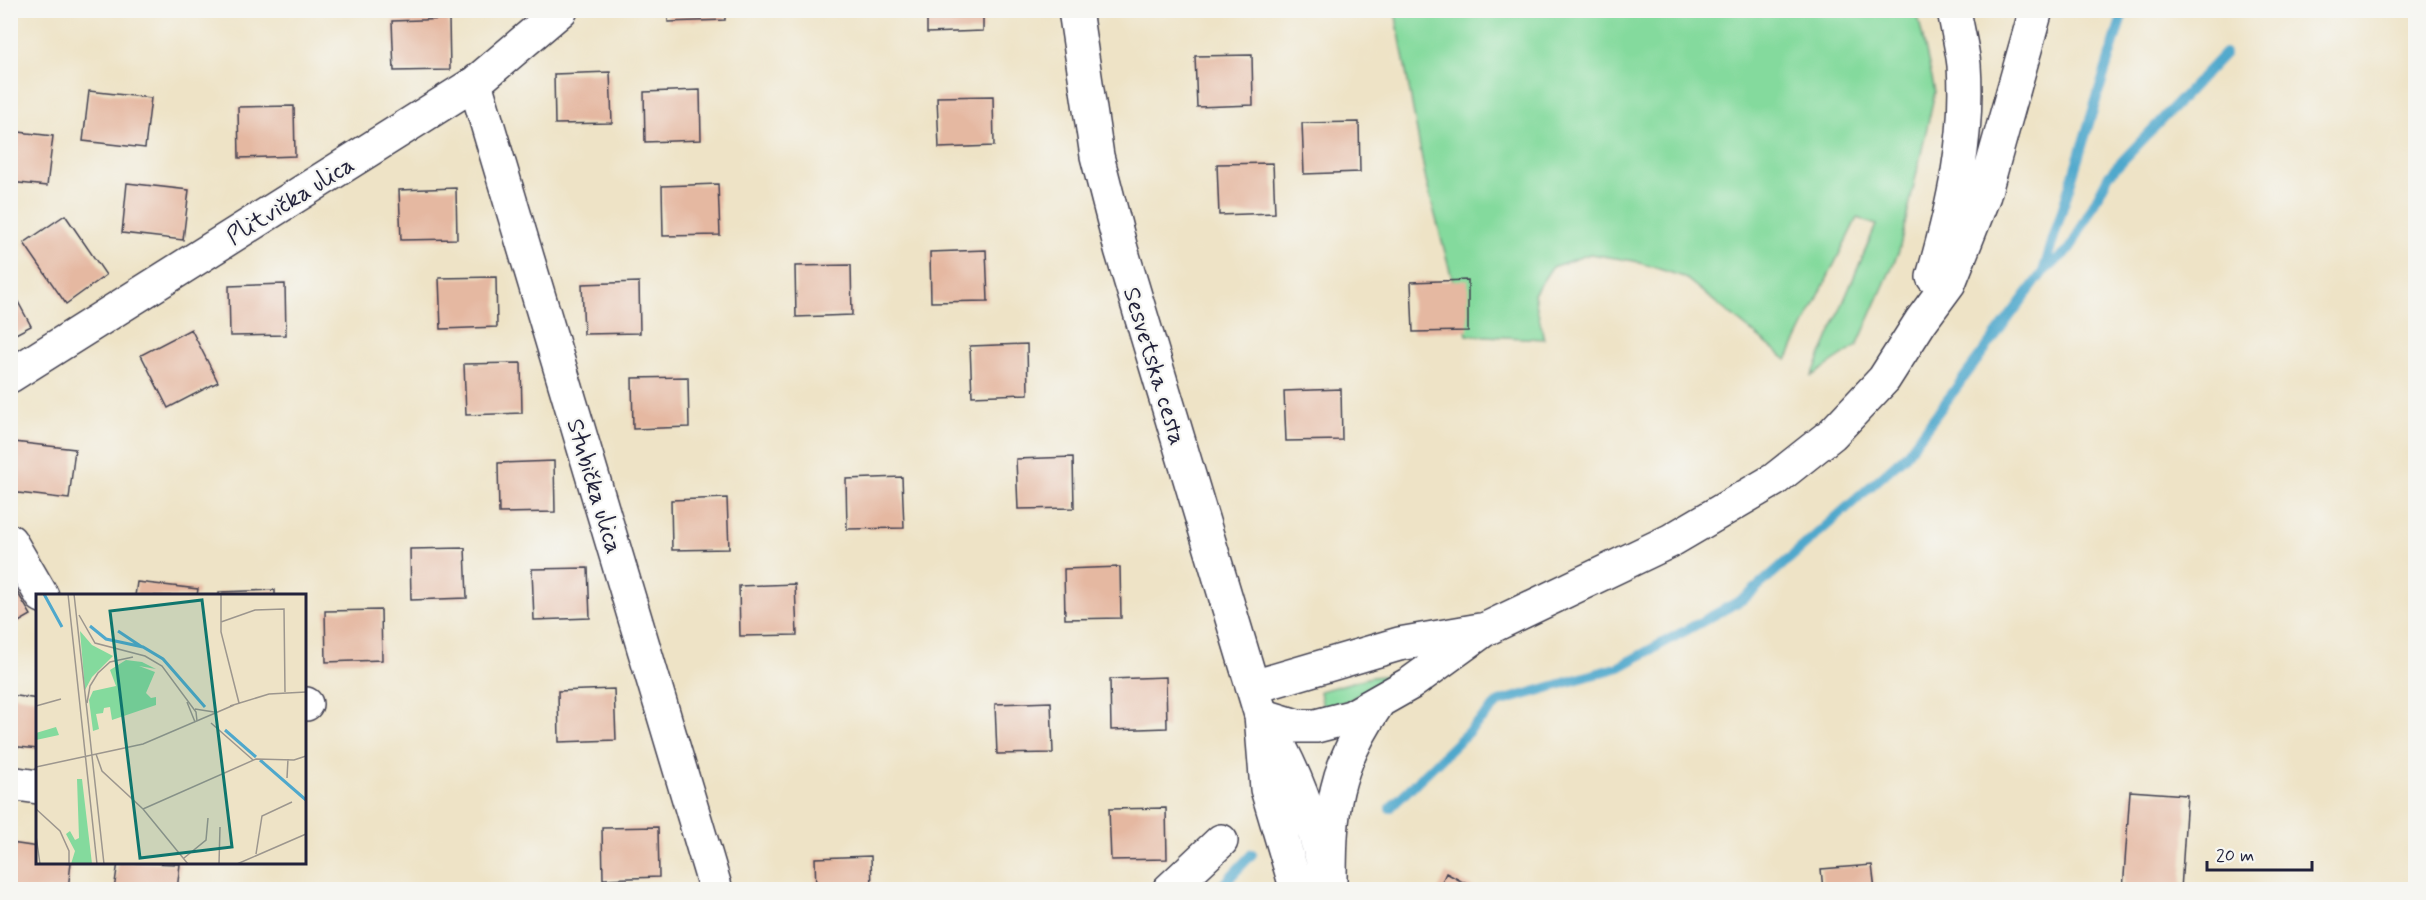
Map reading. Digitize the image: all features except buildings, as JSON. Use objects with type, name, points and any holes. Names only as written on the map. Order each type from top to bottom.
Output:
[{"type":"main road","name":"Plitvička ulica","points":[[10,376],[475,83],[561,10]]},
{"type":"main road","name":"Sesvetska cesta","points":[[1074,10],[1097,156],[1121,249],[1257,701]]},
{"type":"main road","points":[[1921,321],[1953,209],[1961,166],[1964,63],[1954,10]]},
{"type":"main road","points":[[1257,701],[1297,726],[1316,726],[1351,717],[1411,683],[1484,630],[1670,541],[1774,480],[1832,434],[1861,406],[1884,379],[1921,321],[1949,283],[1968,242],[2004,130],[2036,10]]},
{"type":"main road","name":"Stubička ulica","points":[[475,83],[716,890]]},
{"type":"main road","points":[[10,541],[41,594]]},
{"type":"main road","points":[[1257,701],[1399,644],[1484,630]]},
{"type":"main road","points":[[1257,701],[1298,783],[1330,888]]},
{"type":"main road","points":[[1257,701],[1267,789],[1297,890]]},
{"type":"main road","points":[[1330,888],[1330,844],[1339,779],[1357,734],[1378,703]]},
{"type":"main road","points":[[10,783],[36,787]]},
{"type":"main road","points":[[1169,890],[1221,840]]},
{"type":"green space","points":[[1395,11],[1917,11],[1935,92],[1899,251],[1857,346],[1812,376],[1876,225],[1857,218],[1787,360],[1684,277],[1634,261],[1590,254],[1552,267],[1534,294],[1544,339],[1467,335],[1426,181]]},
{"type":"green space","points":[[1391,675],[1350,700],[1323,709],[1320,691],[1371,677]]},
{"type":"waterway","points":[[1390,808],[1499,702],[1619,667],[1745,598],[1906,455],[2043,272],[2124,10]]},
{"type":"waterway","points":[[2043,272],[2070,249],[2109,175],[2225,53]]},
{"type":"waterway","points":[[1218,890],[1252,854]]}]
